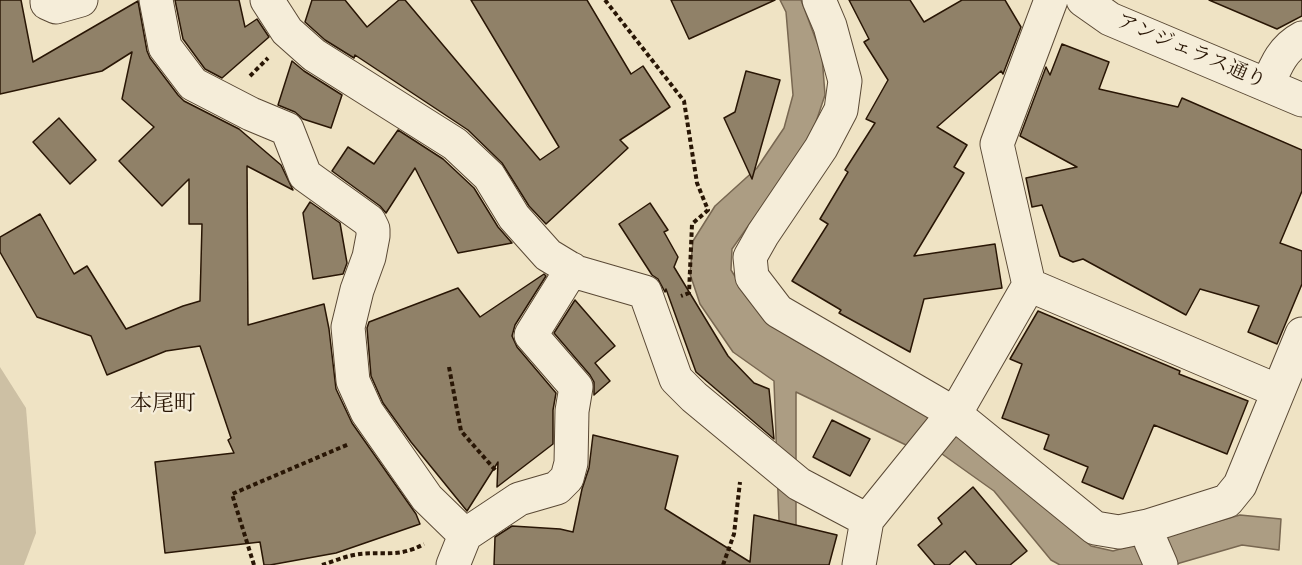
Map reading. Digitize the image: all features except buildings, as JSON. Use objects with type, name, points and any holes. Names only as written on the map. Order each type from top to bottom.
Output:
[{"type":"street","points":[[47,0],[47,3],[56,7],[81,0]]},
{"type":"street","points":[[156,0],[165,47],[192,84],[287,129],[305,175],[369,221],[373,229],[369,257],[357,290],[348,327],[353,381],[367,412],[427,498],[460,530]]},
{"type":"street","points":[[267,0],[291,35],[314,55],[455,144],[489,176],[514,218],[548,255],[572,270],[645,292],[676,379],[694,397],[799,484],[867,520]]},
{"type":"street","points":[[819,0],[830,26],[845,81],[841,110],[821,148],[750,257],[752,278],[778,311],[951,417],[1095,528],[1119,532],[1153,544],[1227,501],[1240,485],[1302,334]]},
{"type":"street","points":[[859,565],[867,520],[951,417],[1029,285],[997,144],[1051,0]]},
{"type":"street","name":"アンジェラス通り","points":[[1083,0],[1110,19],[1302,100]]},
{"type":"street","points":[[1268,84],[1279,59],[1302,38]]},
{"type":"street","points":[[460,530],[519,499],[557,488],[567,478],[571,463],[572,411],[576,387],[531,335],[572,270]]},
{"type":"street","points":[[1029,285],[1278,391]]},
{"type":"street","points":[[453,565],[460,530]]},
{"type":"path","points":[[605,0],[684,101],[697,183],[708,210],[692,224],[689,292],[652,312]]},
{"type":"path","points":[[230,103],[252,74],[291,35]]},
{"type":"path","points":[[449,367],[461,431],[519,499]]},
{"type":"path","points":[[254,565],[232,494],[380,431]]},
{"type":"path","points":[[723,565],[734,534],[755,447]]},
{"type":"path","points":[[322,565],[355,555],[393,554],[412,550],[460,530]]},
{"type":"shaded area","points":[[780,0],[801,0],[822,56],[825,95],[811,137],[781,187],[751,222],[732,249],[731,270],[763,314],[791,338],[960,435],[1091,546],[1113,551],[1240,515],[1281,519],[1279,550],[1242,545],[1173,565],[1060,565],[1051,560],[994,491],[942,454],[906,445],[796,392],[796,549],[780,549],[774,381],[733,352],[700,304],[690,274],[693,241],[715,206],[757,168],[784,128],[793,95],[786,12]]},
{"type":"shaded area","points":[[0,367],[26,408],[36,533],[24,565],[0,565]]},
{"type":"district","name":"本尾町","points":[[163,405]]}]
